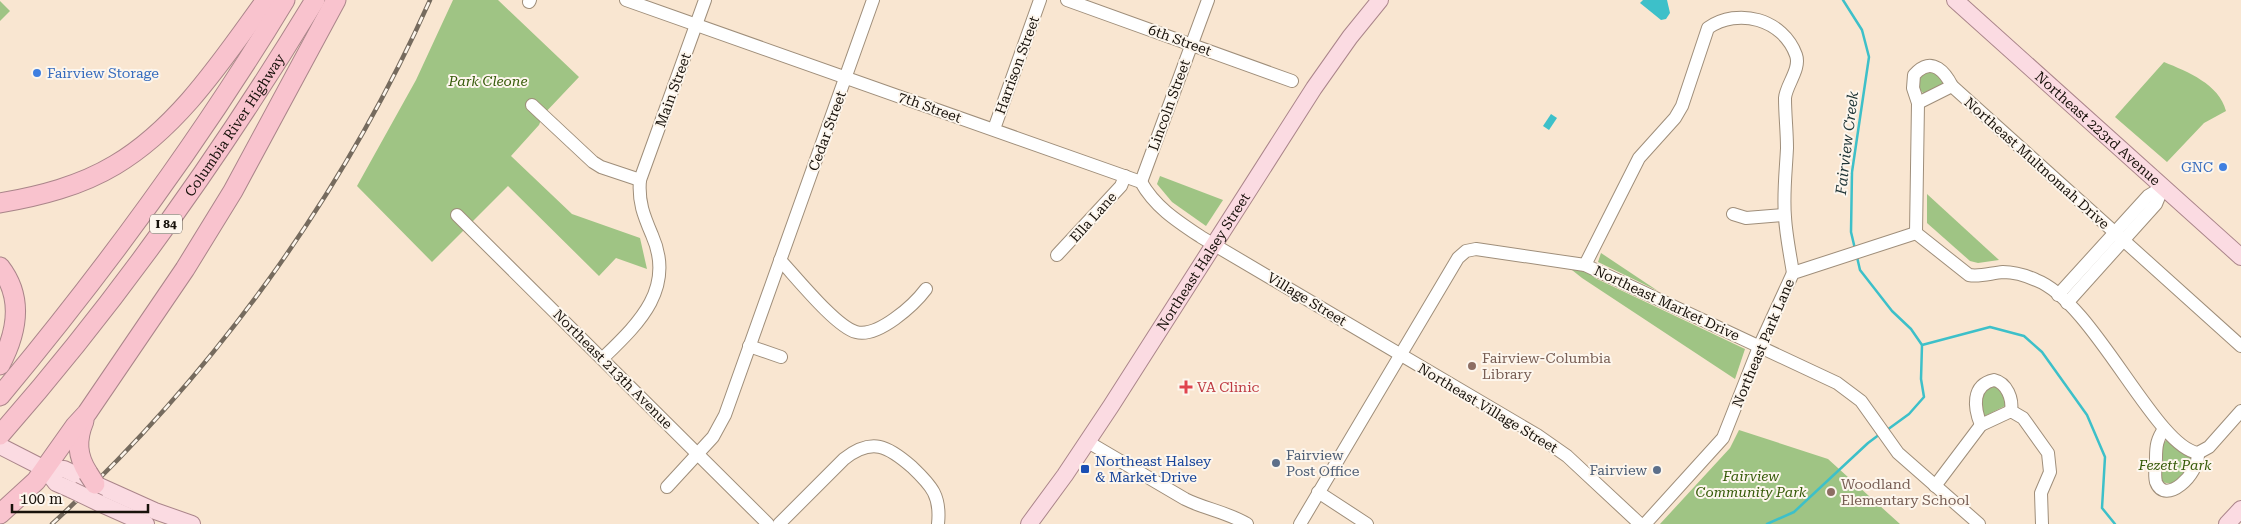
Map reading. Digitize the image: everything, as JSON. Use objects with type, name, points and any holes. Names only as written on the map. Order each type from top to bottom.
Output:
[{"type":"highway","points":[[0,203],[51,192],[84,181],[115,166],[138,150],[161,130],[193,96],[266,0]]},
{"type":"highway","name":"Columbia River Highway","points":[[0,396],[78,299],[170,174],[244,66],[285,0]]},
{"type":"highway","name":"Columbia River Highway","points":[[0,435],[98,314],[171,216],[266,77],[314,0]]},
{"type":"highway","points":[[0,514],[30,488],[45,469],[75,426],[87,413],[185,269],[233,192],[336,0]]},
{"type":"highway","points":[[0,267],[13,292],[16,318],[14,334],[0,365]]},
{"type":"highway","points":[[87,413],[79,436],[78,446],[79,457],[91,487]]},
{"type":"main road","name":"Northeast Halsey Street","points":[[1029,524],[1088,442],[1330,63],[1380,0]]},
{"type":"main road","name":"Northeast 223rd Avenue","points":[[1955,0],[2241,257]]},
{"type":"main road","points":[[0,446],[45,469],[56,483],[91,487],[192,524]]},
{"type":"main road","points":[[91,487],[146,524]]},
{"type":"main road","points":[[2227,524],[2241,509]]},
{"type":"street","name":"7th Street","points":[[626,0],[1141,182]]},
{"type":"street","name":"Main Street","points":[[640,180],[706,0]]},
{"type":"street","name":"Cedar Street","points":[[667,487],[713,437],[725,415],[873,0]]},
{"type":"street","name":"Harrison Street","points":[[994,129],[1040,0]]},
{"type":"street","name":"6th Street","points":[[1067,0],[1292,81]]},
{"type":"street","name":"Lincoln Street","points":[[1141,182],[1208,0]]},
{"type":"street","points":[[1585,265],[1639,158],[1675,118],[1682,106],[1704,35],[1708,28],[1716,22],[1742,17],[1768,22],[1781,33],[1797,56],[1796,67],[1785,96],[1787,145],[1784,215],[1793,273]]},
{"type":"street","name":"Northeast Multnomah Drive","points":[[1916,232],[1918,103],[1913,82],[1914,75],[1922,67],[1935,66],[1948,78],[1952,86],[2241,346]]},
{"type":"street","name":"Northeast Multnomah Drive","points":[[1918,103],[1952,86]]},
{"type":"street","points":[[532,105],[593,162],[601,167],[640,180],[639,194],[642,215],[652,234],[658,255],[657,288],[644,317],[603,358]]},
{"type":"street","name":"Ella Lane","points":[[1057,256],[1121,186],[1125,176]]},
{"type":"street","points":[[1141,182],[1156,203],[1167,214],[1214,245]]},
{"type":"street","points":[[2062,299],[2119,236],[2148,196],[2163,187]]},
{"type":"street","points":[[1734,214],[1746,218],[1784,215]]},
{"type":"street","name":"Northeast 213th Avenue","points":[[457,215],[768,524]]},
{"type":"street","points":[[1916,232],[1969,275],[2008,272],[2037,280],[2062,299],[2085,321],[2164,429],[2189,450],[2198,453],[2209,447],[2241,411]]},
{"type":"street","name":"Northeast Park Lane","points":[[1645,524],[1723,438],[1759,347],[1793,273],[1916,232]]},
{"type":"street","name":"Village Street","points":[[1214,245],[1400,355]]},
{"type":"street","name":"Northeast Market Drive","points":[[1400,355],[1458,258],[1466,251],[1476,249],[1585,265],[1850,391],[1861,401],[1889,442],[1935,486],[1979,524]]},
{"type":"street","points":[[780,260],[837,319],[856,332],[873,331],[883,326],[914,304],[926,289]]},
{"type":"street","points":[[749,346],[781,357]]},
{"type":"street","points":[[1300,524],[1400,355]]},
{"type":"street","name":"Northeast Village Street","points":[[1400,355],[1553,446],[1640,524]]},
{"type":"street","points":[[1981,425],[1977,416],[1978,393],[1982,385],[1994,380],[2002,384],[2012,398],[2011,410]]},
{"type":"street","points":[[1935,486],[1981,425],[2011,410]]},
{"type":"street","points":[[2011,410],[2023,418],[2048,453],[2050,472],[2041,493],[2042,524]]},
{"type":"street","points":[[2164,429],[2156,442],[2156,477],[2159,486],[2164,489],[2181,487],[2196,468],[2198,453]]},
{"type":"street","points":[[1088,442],[1185,499],[1200,506],[1230,514],[1247,524]]},
{"type":"street","points":[[779,524],[844,459],[853,452],[875,446],[886,447],[897,453],[927,482],[938,502],[938,524]]},
{"type":"street","points":[[1318,492],[1367,524]]},
{"type":"green space","name":"Park Cleone","points":[[453,0],[498,0],[579,77],[543,115],[539,125],[511,156],[572,214],[640,238],[647,269],[616,258],[599,276],[508,186],[432,262],[357,186],[416,80]]},
{"type":"green space","points":[[0,1],[10,11],[0,21]]},
{"type":"green space","points":[[2164,62],[2183,70],[2210,86],[2217,93],[2226,111],[2204,123],[2167,162],[2115,117]]},
{"type":"green space","points":[[1933,69],[1944,84],[1924,94],[1920,90],[1920,76]]},
{"type":"green space","points":[[1160,176],[1223,200],[1206,226],[1172,202],[1157,184]]},
{"type":"green space","points":[[1927,194],[1999,260],[1978,263],[1970,261],[1927,223]]},
{"type":"green space","points":[[1601,253],[1658,291],[1598,262]]},
{"type":"green space","points":[[1574,268],[1589,272],[1595,278],[1745,349],[1735,379],[1582,278],[1572,270]]},
{"type":"green space","points":[[2000,386],[2007,405],[1985,416],[1981,412],[1983,389]]},
{"type":"green space","name":"Fairview Community Park","points":[[1739,430],[1828,459],[1900,524],[1660,524],[1730,448]]},
{"type":"green space","name":"Fezett Park","points":[[2167,440],[2193,459],[2178,485],[2161,482],[2161,445]]},
{"type":"water","points":[[1643,0],[1667,0],[1670,13],[1666,19],[1661,20],[1640,3]]},
{"type":"water","points":[[1551,114],[1557,118],[1549,130],[1543,126]]},
{"type":"waterway","name":"Fairview Creek","points":[[1843,0],[1862,30],[1869,57],[1852,172],[1851,232],[1855,249]]},
{"type":"waterway","name":"Fairview Creek","points":[[1857,257],[1860,270],[1892,311],[1911,329],[1922,345],[1921,379],[1924,397],[1909,414],[1887,430]]},
{"type":"waterway","points":[[1922,345],[1990,327],[2024,336],[2042,352],[2087,415],[2105,457],[2102,508],[2115,524]]},
{"type":"waterway","name":"Fairview Creek","points":[[1767,524],[1794,512],[1880,434]]},
{"type":"railway","points":[[52,524],[111,467],[166,408],[218,346],[268,281],[356,145],[395,74],[430,0]]},
{"type":"place","name":"Fairview Storage","points":[[37,73]]},
{"type":"place","name":"GNC","points":[[2223,167]]},
{"type":"place","name":"Fairview-Columbia Library","points":[[1472,366]]},
{"type":"place","name":"VA Clinic","points":[[1186,387]]},
{"type":"place","name":"Fairview Post Office","points":[[1276,463]]},
{"type":"place","name":"Northeast Halsey & Market Drive","points":[[1085,469]]},
{"type":"place","name":"Fairview","points":[[1657,470]]},
{"type":"place","name":"Woodland Elementary School","points":[[1831,492]]}]
